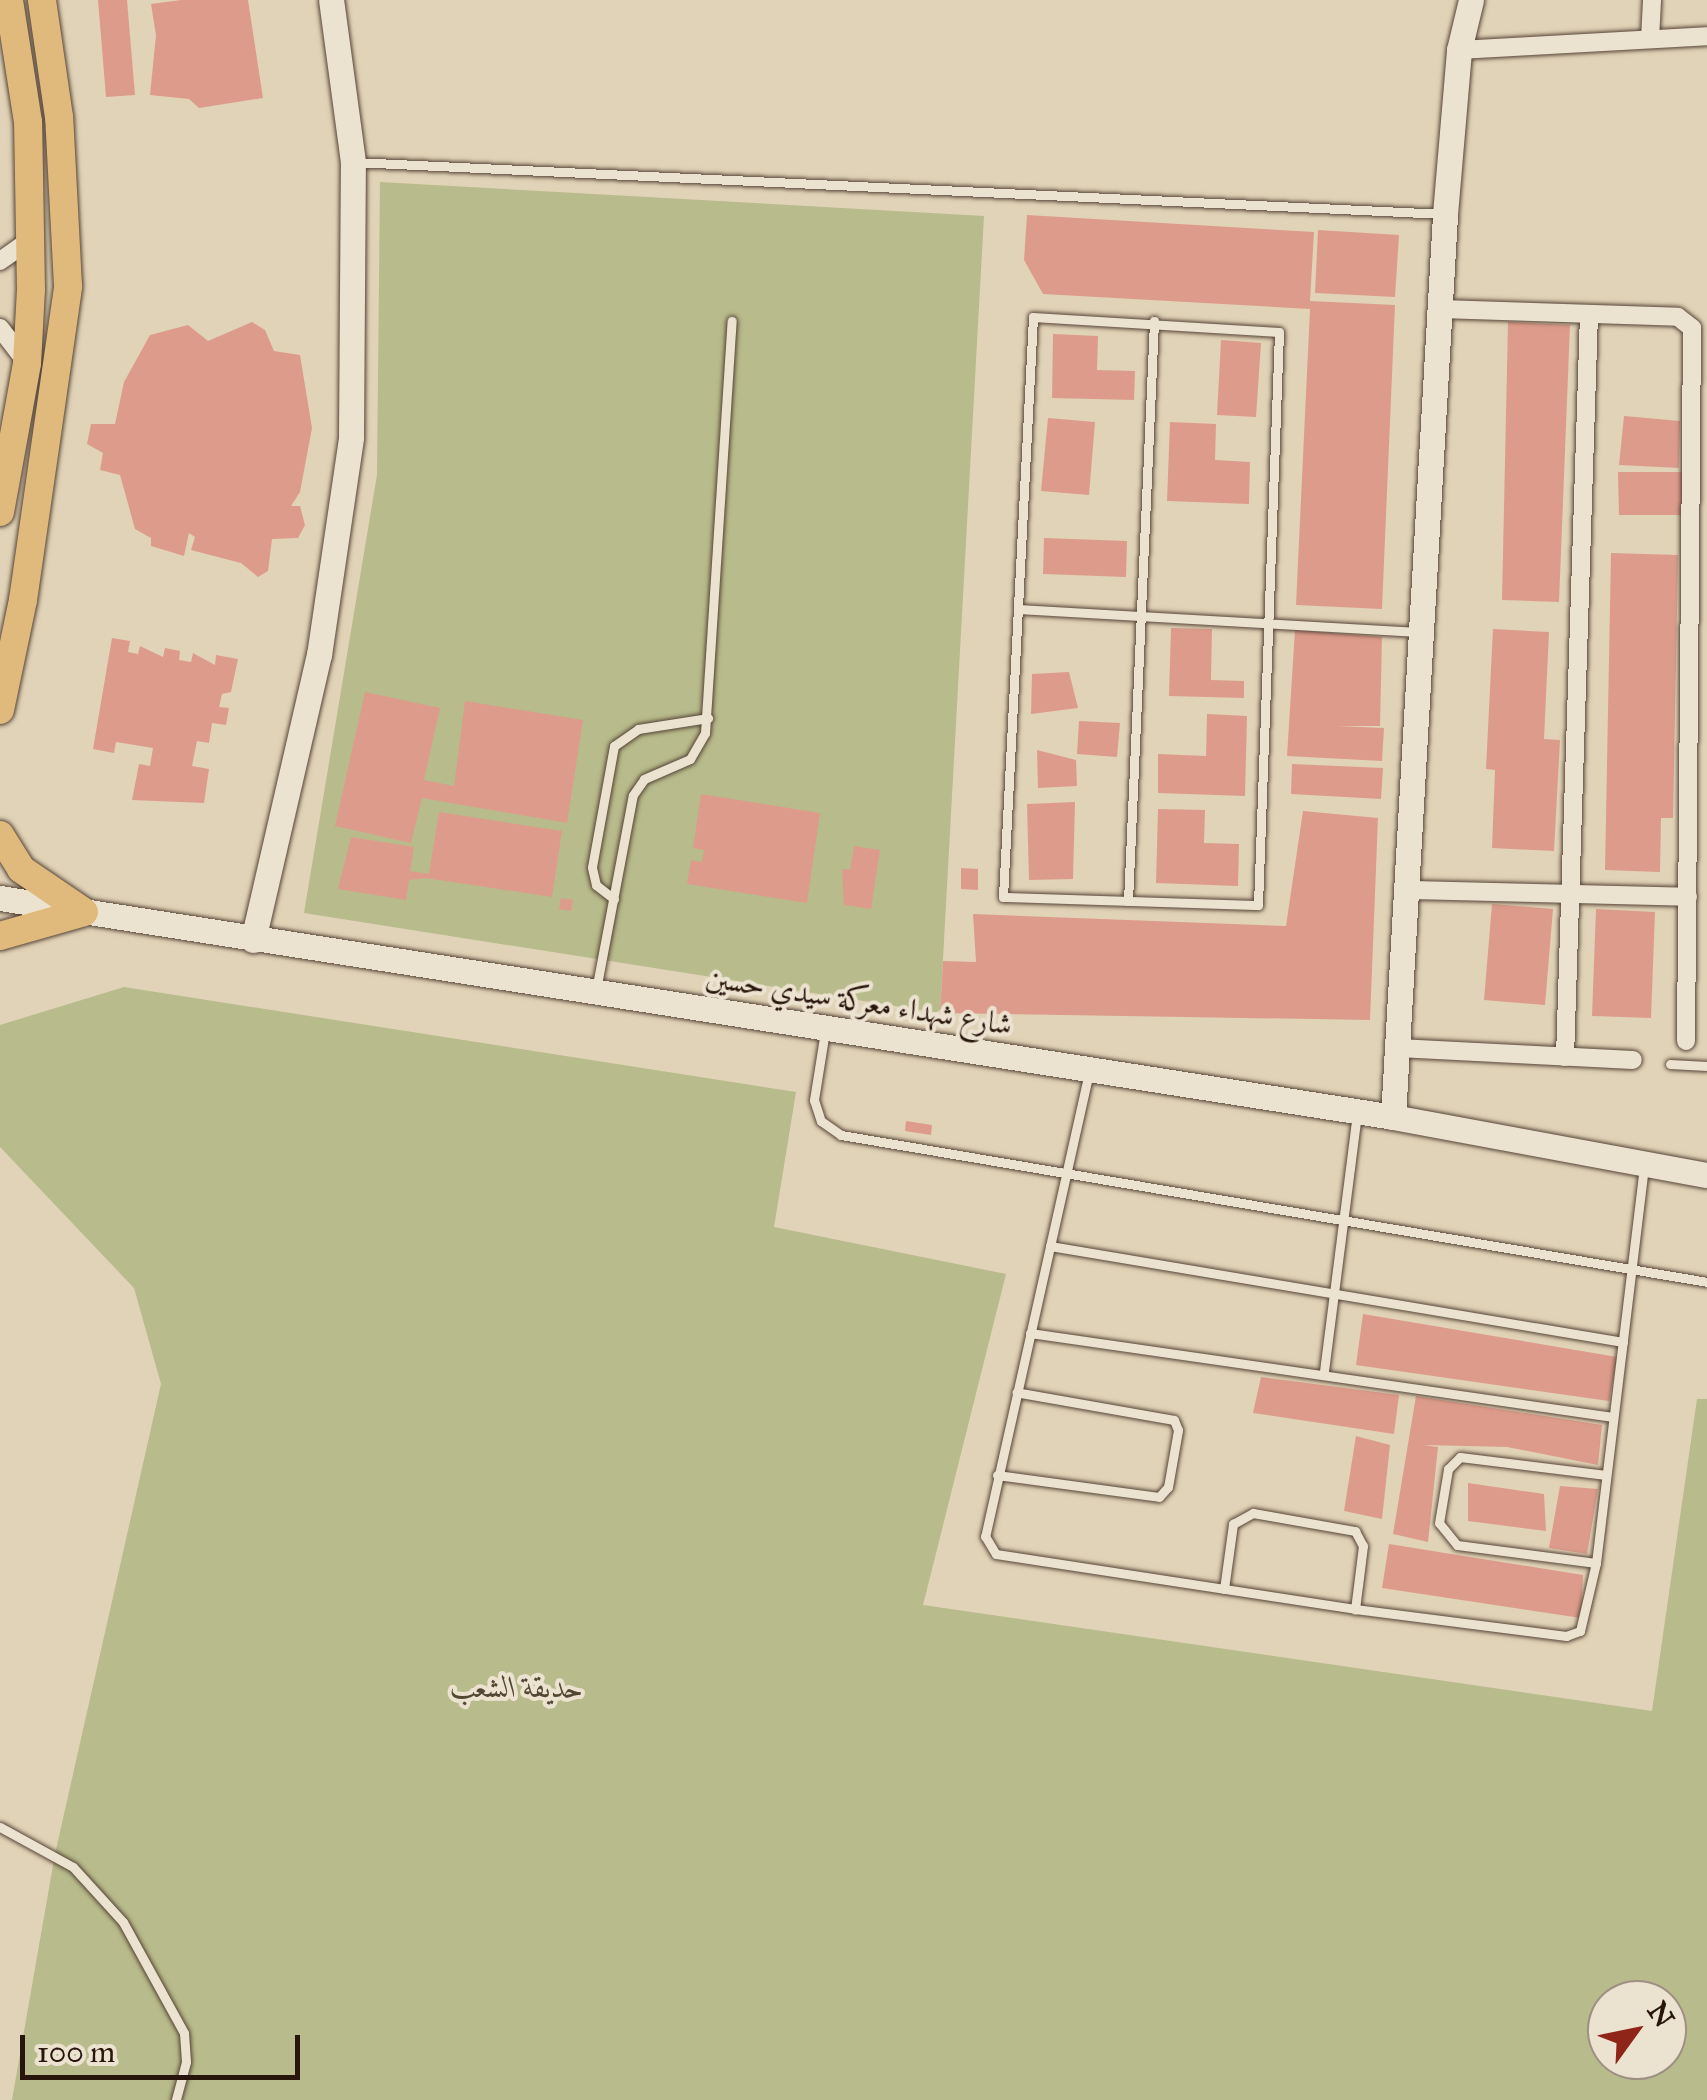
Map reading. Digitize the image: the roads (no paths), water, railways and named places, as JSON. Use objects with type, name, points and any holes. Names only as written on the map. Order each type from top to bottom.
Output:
[{"type":"main road","points":[[0,512],[27,363],[31,239],[28,122],[9,0]]},
{"type":"main road","points":[[0,710],[23,600],[68,286],[60,117],[42,0]]},
{"type":"main road","points":[[0,835],[21,869],[84,912]]},
{"type":"main road","points":[[0,936],[84,912]]},
{"type":"street","points":[[253,940],[319,654],[351,436],[353,162],[332,0]]},
{"type":"street","points":[[1393,1116],[1426,632],[1445,214],[1459,50],[1470,0]]},
{"type":"street","points":[[1650,39],[1652,0]]},
{"type":"street","points":[[1459,50],[1707,36]]},
{"type":"street","points":[[0,262],[31,239]]},
{"type":"street","points":[[1441,309],[1678,316],[1696,338],[1686,1041]]},
{"type":"street","points":[[1565,1057],[1589,314]]},
{"type":"street","points":[[0,328],[27,363]]},
{"type":"street","points":[[1411,890],[1688,898]]},
{"type":"street","name":"شارع شهداء معركة سيدي حسين","points":[[0,898],[1393,1116],[1707,1174]]},
{"type":"street","points":[[1398,1048],[1633,1060]]},
{"type":"lane","points":[[353,162],[1445,214]]},
{"type":"lane","points":[[1033,317],[1154,320],[1280,332],[1258,905],[1003,897],[1033,317]]},
{"type":"lane","points":[[596,993],[638,786],[690,759],[708,718],[732,320]]},
{"type":"lane","points":[[1128,901],[1154,320]]},
{"type":"lane","points":[[1018,609],[1426,632]]},
{"type":"lane","points":[[614,899],[596,885],[592,867],[614,746],[638,728],[708,718]]},
{"type":"lane","points":[[825,1028],[814,1100],[831,1130],[1707,1282]]},
{"type":"lane","points":[[1670,1064],[1707,1066]]},
{"type":"lane","points":[[1090,1070],[985,1536],[996,1554],[1355,1609],[1572,1635],[1585,1624],[1596,1563],[1644,1163]]},
{"type":"lane","points":[[1324,1371],[1358,1112]]},
{"type":"lane","points":[[1050,1246],[1622,1342]]},
{"type":"lane","points":[[1030,1333],[1324,1371],[1613,1416]]},
{"type":"lane","points":[[998,1476],[1159,1497],[1168,1487],[1178,1430],[1174,1420],[1016,1392]]},
{"type":"lane","points":[[1596,1563],[1457,1545],[1440,1523],[1448,1469],[1460,1457],[1606,1476]]},
{"type":"lane","points":[[1224,1588],[1233,1524],[1253,1513],[1355,1531],[1363,1546],[1355,1609]]},
{"type":"lane","points":[[0,1827],[73,1867],[123,1922],[184,2033],[186,2062],[176,2100]]},
{"type":"park label","name":"حديقة الشعب","points":[[517,1687]]}]
